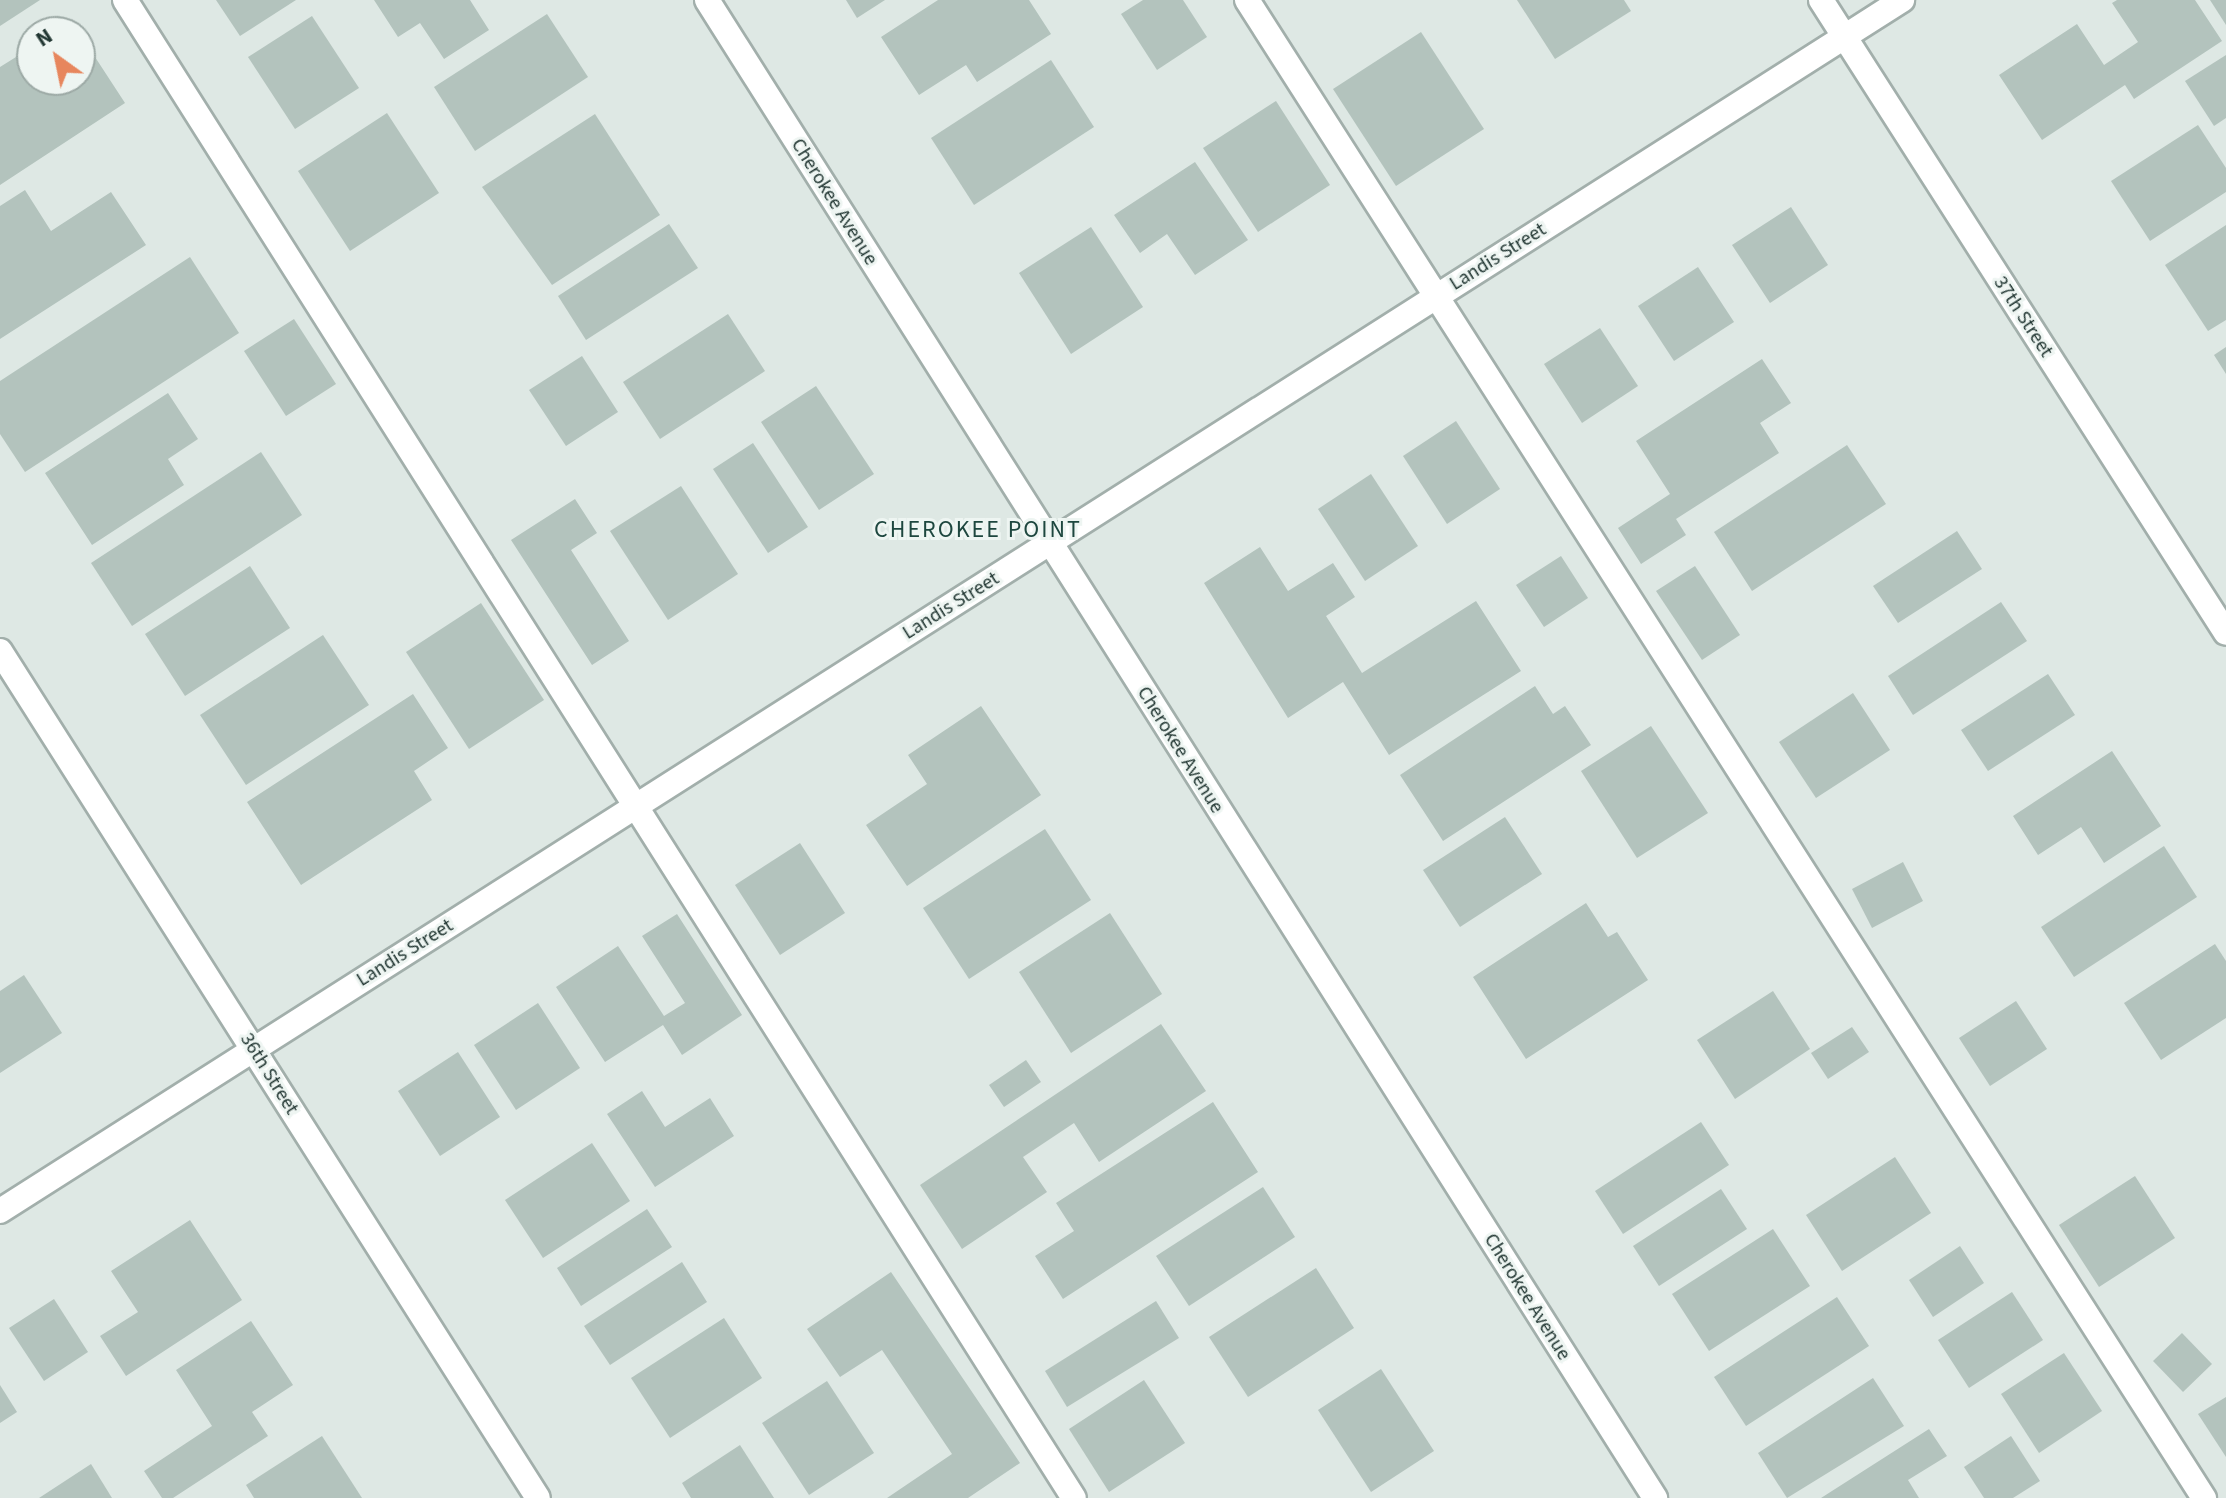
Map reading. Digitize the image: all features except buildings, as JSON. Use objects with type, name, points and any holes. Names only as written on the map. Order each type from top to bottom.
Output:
[{"type":"street","points":[[125,0],[1074,1498]]},
{"type":"street","name":"Cherokee Avenue","points":[[707,0],[1655,1498]]},
{"type":"street","points":[[1247,0],[1432,299],[2204,1498]]},
{"type":"street","name":"37th Street","points":[[1821,0],[2226,633]]},
{"type":"street","name":"Landis Street","points":[[0,1211],[1902,0]]},
{"type":"street","name":"36th Street","points":[[0,651],[538,1498]]},
{"type":"district","name":"CHEROKEE POINT","points":[[978,530]]}]
